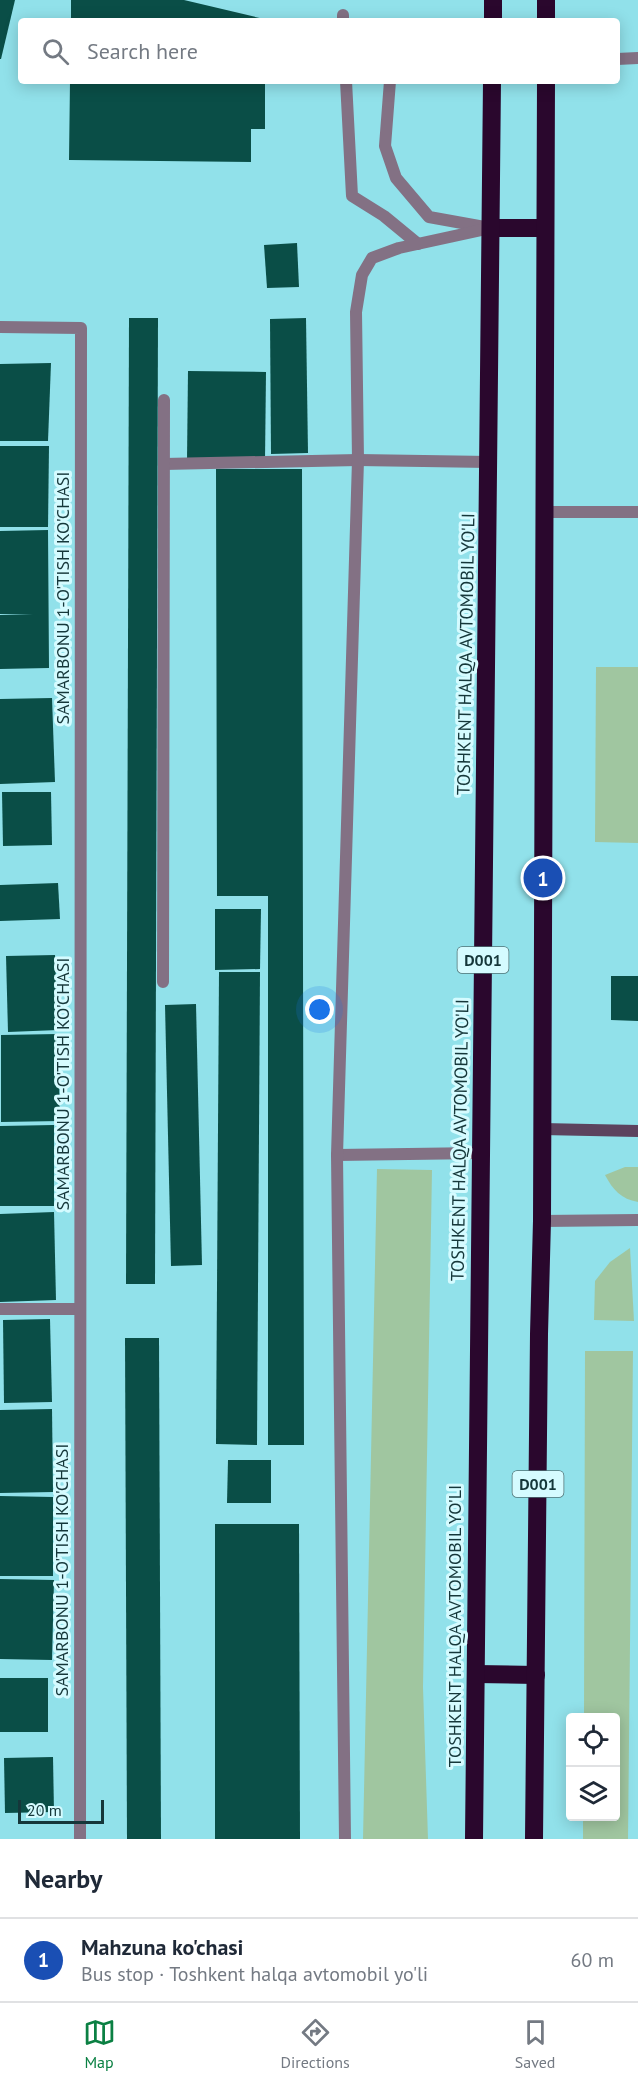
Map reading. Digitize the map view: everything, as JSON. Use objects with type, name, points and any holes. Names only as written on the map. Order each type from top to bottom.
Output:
[{"type":"highway","points":[[493,0],[493,18]]},
{"type":"highway","points":[[546,0],[546,18]]},
{"type":"highway","name":"TOSHKENT HALQA AVTOMOBIL YO'LI","points":[[474,1839],[492,84]]},
{"type":"highway","name":"D001","points":[[534,1839],[542,1221],[546,84]]},
{"type":"highway","points":[[491,228],[545,228]]},
{"type":"highway","points":[[476,1674],[536,1676]]},
{"type":"main road","points":[[542,1129],[638,1131]]},
{"type":"street","points":[[620,59],[638,57]]},
{"type":"street","points":[[346,84],[352,196],[384,216],[418,244]]},
{"type":"street","points":[[390,84],[386,146],[396,178],[429,216],[491,228]]},
{"type":"street","points":[[345,1839],[337,1155],[358,460],[356,312],[362,275],[372,258],[399,248],[491,228]]},
{"type":"street","name":"SAMARBONU 1-O'TISH KO'CHASI","points":[[0,327],[81,328],[80,1839]]},
{"type":"street","points":[[164,400],[164,982]]},
{"type":"street","points":[[164,464],[358,460],[489,462]]},
{"type":"street","points":[[544,512],[638,512]]},
{"type":"street","points":[[337,1155],[480,1153]]},
{"type":"street","points":[[542,1221],[638,1220]]},
{"type":"street","points":[[0,1309],[80,1309]]},
{"type":"green space","points":[[596,667],[638,667],[638,843],[595,842]]},
{"type":"green space","points":[[625,1167],[638,1167],[638,1202],[618,1193],[605,1175]]},
{"type":"green space","points":[[377,1169],[432,1170],[423,1687],[428,1839],[363,1839]]},
{"type":"green space","points":[[630,1248],[634,1321],[594,1320],[595,1281],[610,1262]]},
{"type":"green space","points":[[585,1351],[633,1351],[628,1839],[583,1839],[583,1821],[620,1821],[620,1713],[584,1713]]},
{"type":"building","points":[[0,0],[15,0],[1,59],[0,59]]},
{"type":"building","points":[[71,0],[184,0],[260,18],[71,18]]},
{"type":"building","points":[[70,84],[265,84],[265,129],[251,129],[251,162],[69,160]]},
{"type":"building","points":[[297,243],[299,287],[267,288],[264,245]]},
{"type":"building","points":[[129,318],[158,318],[155,1284],[126,1284]]},
{"type":"building","points":[[306,318],[308,453],[271,454],[270,319]]},
{"type":"building","points":[[51,363],[48,441],[0,441],[0,364]]},
{"type":"building","points":[[188,371],[266,372],[265,460],[187,460]]},
{"type":"building","points":[[0,446],[49,446],[48,527],[0,527]]},
{"type":"building","points":[[216,469],[302,469],[304,1445],[268,1445],[268,896],[217,896]]},
{"type":"building","points":[[48,530],[49,668],[0,669],[0,615],[33,614],[0,614],[0,531]]},
{"type":"building","points":[[52,698],[55,782],[0,784],[0,699]]},
{"type":"building","points":[[2,792],[51,792],[52,845],[3,846]]},
{"type":"building","points":[[58,883],[60,919],[0,921],[0,885]]},
{"type":"building","points":[[215,909],[261,909],[260,969],[215,970]]},
{"type":"building","points":[[55,955],[58,1030],[8,1032],[6,956]]},
{"type":"building","points":[[219,972],[260,972],[257,1445],[216,1444]]},
{"type":"building","points":[[611,976],[638,976],[638,1021],[611,1020]]},
{"type":"building","points":[[196,1004],[202,1265],[171,1266],[165,1005]]},
{"type":"building","points":[[58,1034],[60,1121],[1,1122],[1,1035]]},
{"type":"building","points":[[54,1125],[54,1206],[0,1206],[0,1126]]},
{"type":"building","points":[[54,1212],[56,1300],[0,1302],[0,1214]]},
{"type":"building","points":[[50,1319],[52,1402],[4,1403],[3,1320]]},
{"type":"building","points":[[125,1338],[159,1338],[161,1839],[127,1839]]},
{"type":"building","points":[[52,1409],[53,1492],[0,1493],[0,1410]]},
{"type":"building","points":[[228,1460],[271,1460],[271,1503],[227,1503]]},
{"type":"building","points":[[0,1496],[53,1497],[53,1576],[0,1576]]},
{"type":"building","points":[[215,1524],[299,1524],[300,1839],[215,1839]]},
{"type":"building","points":[[0,1579],[54,1580],[52,1660],[0,1659]]},
{"type":"building","points":[[0,1678],[48,1678],[48,1732],[0,1732]]},
{"type":"building","points":[[53,1757],[54,1812],[5,1813],[4,1758]]},
{"type":"place","name":"Mahzuna ko'chasi","points":[[543,878]]}]
